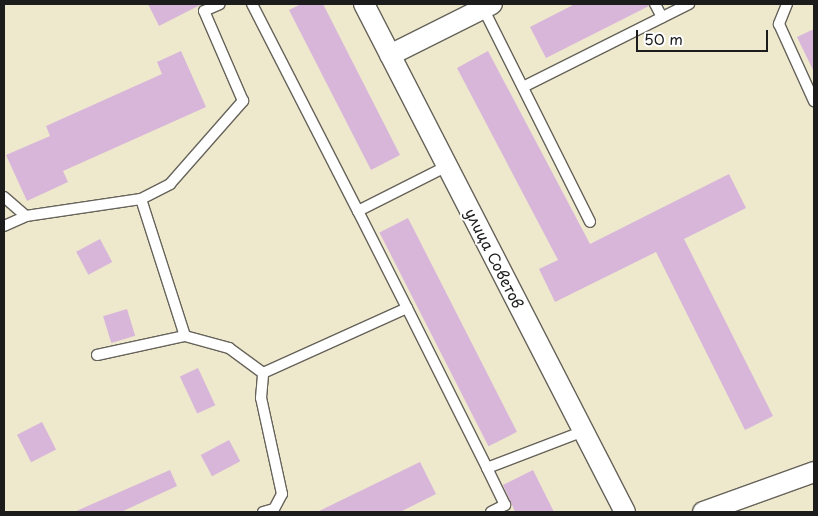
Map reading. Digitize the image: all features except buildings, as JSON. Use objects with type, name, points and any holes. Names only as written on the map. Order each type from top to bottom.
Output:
[{"type":"street","name":"улица Советов","points":[[364,4],[625,512]]},
{"type":"street","points":[[390,55],[488,6]]},
{"type":"street","points":[[703,512],[814,472]]},
{"type":"lane","points":[[4,226],[26,216],[141,199],[170,184],[243,101],[204,11],[220,4]]},
{"type":"lane","points":[[252,4],[507,509],[491,512]]},
{"type":"lane","points":[[655,4],[662,17]]},
{"type":"lane","points":[[523,87],[689,4]]},
{"type":"lane","points":[[787,4],[779,24],[814,101]]},
{"type":"lane","points":[[488,6],[523,87],[590,222]]},
{"type":"lane","points":[[358,211],[447,166]]},
{"type":"lane","points":[[4,197],[26,216]]},
{"type":"lane","points":[[141,199],[186,336]]},
{"type":"lane","points":[[263,373],[407,308]]},
{"type":"lane","points":[[96,356],[186,336],[229,348],[263,373]]},
{"type":"lane","points":[[263,373],[261,398],[282,494],[274,509],[263,512]]},
{"type":"lane","points":[[487,468],[584,431]]}]
